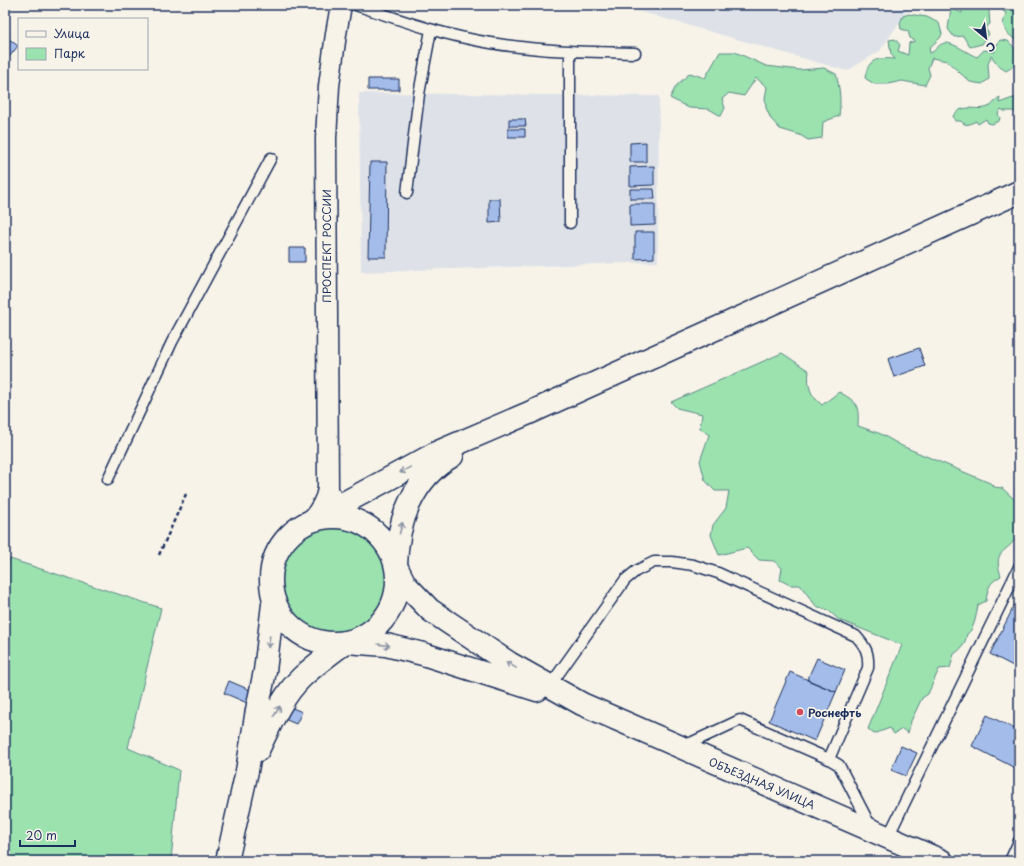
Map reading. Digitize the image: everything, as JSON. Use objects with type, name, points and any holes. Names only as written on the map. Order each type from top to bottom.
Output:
[{"type":"street","name":"ПРОСПЕКТ РОССИИ","points":[[328,488],[326,138],[328,86],[341,5]]},
{"type":"street","points":[[227,861],[248,771],[257,710],[265,671],[273,604],[270,578],[272,566],[282,543],[290,534],[300,526],[338,507],[438,452],[529,413],[1019,192]]},
{"type":"street","points":[[248,771],[273,718],[301,677],[346,642],[362,636],[376,627],[390,610],[396,588],[397,542],[406,512],[418,487],[426,476],[443,461],[529,413]]},
{"type":"street","points":[[328,488],[332,498],[346,515],[372,529],[381,538],[389,549],[405,584],[430,610],[509,663],[582,704]]},
{"type":"street","points":[[311,521],[325,502],[328,488]]},
{"type":"street","points":[[311,521],[320,518],[338,517],[356,520]]},
{"type":"street","points":[[273,604],[288,624],[298,632],[321,642],[386,645],[423,654],[582,704]]},
{"type":"street","name":"ОБЪЕЗДНАЯ УЛИЦА","points":[[582,704],[942,861]]},
{"type":"lane","points":[[356,5],[431,30],[491,43],[570,52],[635,53]]},
{"type":"lane","points":[[407,193],[419,94],[431,30]]},
{"type":"lane","points":[[570,52],[570,223]]},
{"type":"lane","points":[[108,479],[172,342],[271,158]]},
{"type":"lane","points":[[549,686],[625,580],[636,571],[654,562],[672,562],[693,565],[718,573],[856,636],[863,644],[869,656],[868,668],[829,759]]},
{"type":"lane","points":[[880,834],[1019,567]]},
{"type":"lane","points":[[681,748],[740,720],[829,759],[839,765],[880,834]]},
{"type":"lane","points":[[1010,861],[1019,841]]},
{"type":"path","points":[[158,555],[186,494]]},
{"type":"shaded area","points":[[617,5],[911,5],[880,51],[847,71]]},
{"type":"shaded area","points":[[359,93],[659,96],[658,262],[361,272]]},
{"type":"green space","points":[[962,5],[991,5],[989,12],[990,24],[985,28],[989,34],[982,44],[970,47],[963,36],[954,37],[948,29],[951,8],[962,13]]},
{"type":"green space","points":[[998,5],[1019,5],[1019,43],[1006,32],[1003,24],[1006,13],[1000,9]]},
{"type":"green space","points":[[909,14],[927,17],[939,23],[942,34],[940,38],[929,48],[930,53],[945,43],[954,45],[977,57],[984,50],[995,52],[994,49],[1000,40],[1008,41],[1016,50],[1019,57],[1018,61],[1006,71],[1000,67],[991,56],[988,64],[989,79],[982,84],[970,82],[947,61],[932,58],[928,68],[930,75],[925,85],[902,81],[888,84],[874,84],[865,78],[868,66],[878,59],[895,59],[891,54],[889,40],[895,39],[900,45],[898,51],[908,55],[909,43],[915,41],[910,38],[908,31],[901,29],[900,23],[903,16]]},
{"type":"green space","points":[[720,52],[735,52],[766,66],[800,70],[824,68],[836,74],[840,95],[839,116],[823,122],[822,138],[808,140],[800,135],[780,129],[771,119],[766,108],[765,98],[767,87],[756,78],[744,96],[729,93],[722,99],[725,108],[721,116],[709,109],[689,108],[670,98],[676,86],[690,73],[705,78]]},
{"type":"green space","points":[[1000,97],[999,103],[1013,98],[1019,99],[1019,113],[1004,111],[1001,109],[998,114],[1000,118],[999,121],[992,124],[988,123],[986,119],[978,124],[976,121],[970,124],[964,124],[961,121],[955,121],[953,116],[961,109],[988,107]]},
{"type":"green space","points":[[782,353],[809,371],[808,381],[810,390],[822,405],[839,392],[856,405],[858,426],[881,434],[902,446],[990,483],[994,487],[1002,488],[1014,499],[1019,498],[1019,529],[1015,540],[1003,551],[998,560],[1001,576],[990,586],[986,601],[978,605],[972,629],[967,634],[963,646],[954,654],[950,668],[939,669],[928,694],[922,698],[911,721],[908,733],[902,729],[894,734],[890,728],[874,734],[868,729],[902,645],[839,620],[828,610],[816,606],[800,585],[790,585],[780,580],[782,568],[774,561],[759,560],[747,548],[719,555],[711,535],[713,525],[726,508],[729,491],[715,491],[705,480],[700,461],[709,435],[700,428],[702,414],[677,408],[671,402]]},
{"type":"green space","points":[[334,527],[354,531],[371,543],[383,560],[387,580],[383,600],[371,617],[354,629],[334,633],[314,629],[297,617],[285,600],[281,580],[285,560],[297,543],[314,531]]},
{"type":"green space","points":[[10,559],[161,608],[128,748],[179,770],[171,861],[5,861],[5,570]]},
{"type":"building","points":[[5,36],[18,46],[5,62]]},
{"type":"building","points":[[368,79],[399,79],[399,90],[368,90]]},
{"type":"building","points":[[509,119],[525,119],[526,126],[509,126]]},
{"type":"building","points":[[508,129],[525,129],[525,137],[508,137]]},
{"type":"building","points":[[646,142],[646,162],[630,162],[630,143]]},
{"type":"building","points":[[370,162],[387,162],[386,257],[368,257]]},
{"type":"building","points":[[654,166],[654,185],[630,186],[630,167]]},
{"type":"building","points":[[630,189],[654,189],[655,199],[630,199]]},
{"type":"building","points":[[489,199],[500,199],[501,222],[489,223]]},
{"type":"building","points":[[630,204],[655,204],[655,225],[630,226]]},
{"type":"building","points":[[635,232],[654,232],[654,258],[635,259]]},
{"type":"building","points":[[289,248],[305,248],[305,262],[289,262]]},
{"type":"building","points":[[919,348],[925,366],[894,377],[888,359]]},
{"type":"building","points":[[1019,596],[1019,669],[990,654]]},
{"type":"building","points":[[817,658],[845,670],[836,692],[807,680]]},
{"type":"building","points":[[790,672],[836,692],[815,741],[769,721]]},
{"type":"building","points":[[229,681],[302,712],[296,724],[224,693]]},
{"type":"building","points":[[987,715],[1019,731],[1019,770],[972,746]]},
{"type":"building","points":[[901,746],[917,753],[906,776],[891,770]]},
{"type":"place","name":"Роснефть","points":[[800,712]]}]
